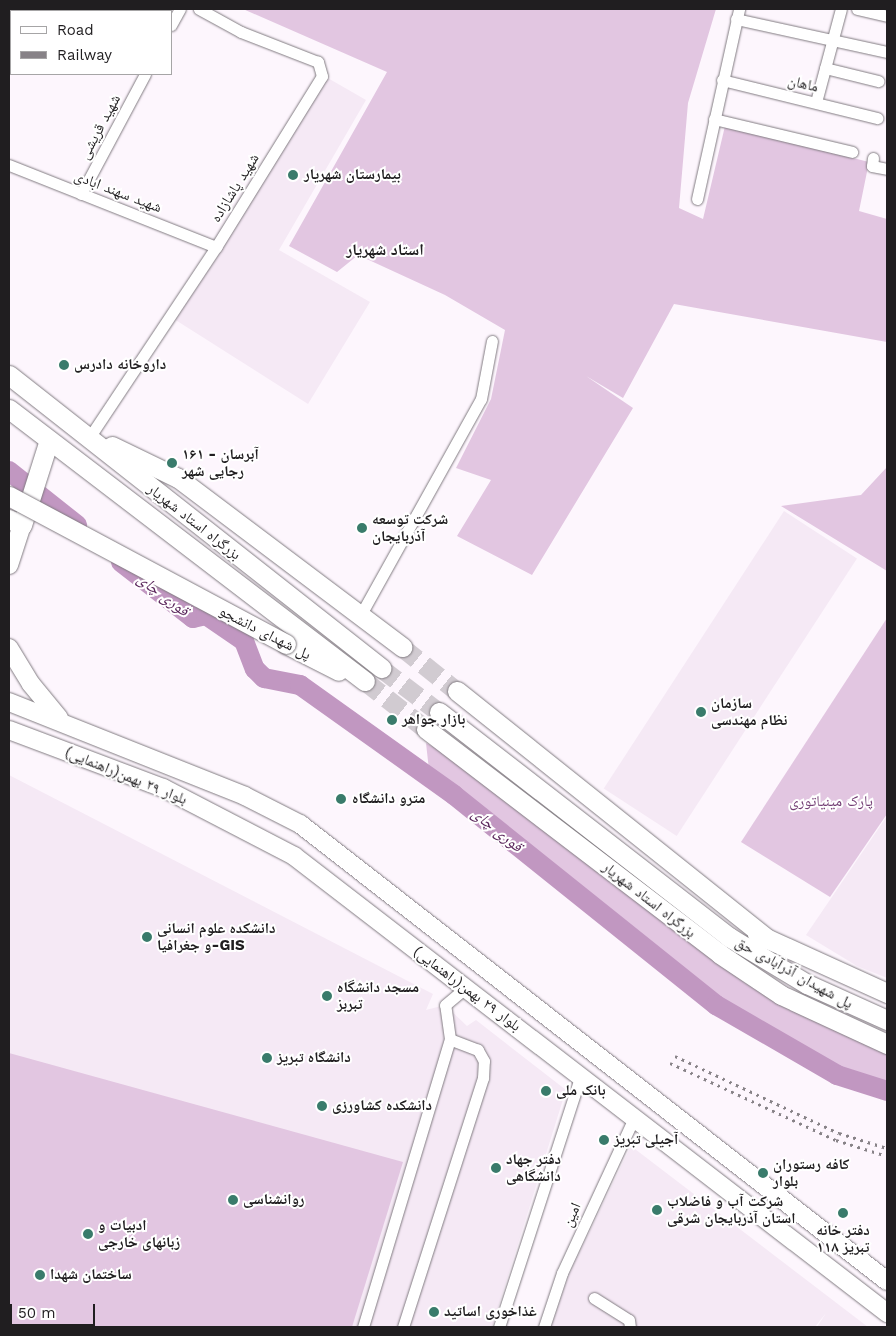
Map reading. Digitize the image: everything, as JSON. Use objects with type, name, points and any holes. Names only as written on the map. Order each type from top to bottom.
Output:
[{"type":"highway","name":"بزرگراه استاد شهریار","points":[[9,375],[91,435],[155,493],[381,668]]},
{"type":"highway","points":[[9,409],[49,440],[15,522]]},
{"type":"highway","points":[[91,435],[178,478],[402,648]]},
{"type":"highway","name":"پل شهدای دانشجو","points":[[9,496],[286,644],[366,681],[49,440]]},
{"type":"highway","points":[[457,691],[768,939]]},
{"type":"highway","name":"بزرگراه استاد شهریار","points":[[439,712],[729,937]]},
{"type":"highway","name":"بزرگراه استاد شهریار","points":[[426,729],[720,954],[780,995],[887,1044]]},
{"type":"highway","points":[[676,896],[887,993]]},
{"type":"highway","name":"پل شهیدان آذرآبادی حق","points":[[729,937],[808,984],[887,1020]]},
{"type":"main road","points":[[9,566],[15,522]]},
{"type":"main road","points":[[9,648],[31,684],[61,720]]},
{"type":"main road","name":"بلوار ٢٩ بهمن(راهنمایی)","points":[[9,702],[37,710],[245,796],[300,824],[887,1281]]},
{"type":"main road","points":[[28,736],[25,720],[37,710]]},
{"type":"main road","name":"بلوار ٢٩ بهمن(راهنمایی)","points":[[9,730],[163,788],[272,842],[581,1075],[887,1313]]},
{"type":"main road","points":[[9,744],[45,744]]},
{"type":"main road","points":[[722,1186],[738,1165]]},
{"type":"street","points":[[172,22],[180,9]]},
{"type":"street","name":"شهید پاشازاده","points":[[91,435],[216,247],[322,76],[322,68],[318,62],[241,32],[199,9]]},
{"type":"street","points":[[816,102],[841,9]]},
{"type":"street","points":[[857,9],[887,16]]},
{"type":"street","points":[[697,199],[737,14],[887,52]]},
{"type":"street","points":[[825,68],[878,81]]},
{"type":"street","name":"شهید قریشی","points":[[81,194],[144,75]]},
{"type":"street","name":"ماهان","points":[[722,80],[877,118]]},
{"type":"street","points":[[714,119],[852,152]]},
{"type":"street","points":[[874,158],[872,166],[887,169]]},
{"type":"street","name":"شهید سهند ابادی","points":[[9,165],[216,247]]},
{"type":"street","points":[[360,616],[481,399],[492,341]]},
{"type":"street","points":[[363,1327],[450,1039],[445,1005],[465,988]]},
{"type":"street","points":[[403,1327],[483,1078],[484,1061],[478,1050],[450,1039]]},
{"type":"street","points":[[499,1327],[581,1075]]},
{"type":"street","name":"امین","points":[[544,1327],[562,1273],[634,1118]]},
{"type":"street","points":[[594,1298],[629,1320],[630,1327]]},
{"type":"shaded area","name":"بیمارستان شهریار","points":[[326,77],[366,100],[279,250],[370,302],[308,404],[174,319]]},
{"type":"shaded area","points":[[784,511],[857,558],[677,836],[604,789]]},
{"type":"shaded area","name":"دانشگاه تبریز","points":[[9,775],[433,994],[426,1010],[445,1005],[467,1026],[476,1020],[566,1090],[492,1327],[9,1327]]},
{"type":"shaded area","points":[[887,816],[887,978],[857,966],[806,935]]},
{"type":"shaded area","name":"شرکت آب و فاضلاب استان آذربایجان شرقی","points":[[631,1146],[868,1327],[817,1327],[826,1313],[815,1327],[551,1327],[569,1274]]},
{"type":"green space","points":[[243,9],[716,9],[688,103],[679,208],[703,219],[725,126],[869,162],[859,211],[887,219],[887,342],[674,304],[623,398],[586,376],[633,408],[532,575],[457,536],[491,480],[456,468],[491,399],[505,330],[445,295],[358,255],[337,272],[289,246],[387,72]]},
{"type":"green space","points":[[887,467],[887,571],[781,506],[861,495]]},
{"type":"green space","name":"پارک مینیاتوری","points":[[887,618],[887,814],[830,897],[741,842]]},
{"type":"green space","points":[[426,743],[451,756],[745,983],[844,1035],[887,1052],[887,1084],[830,1066],[722,1003],[429,770]]},
{"type":"green space","points":[[9,1053],[403,1162],[352,1327],[9,1327]]},
{"type":"waterway","name":"قوری چای","points":[[9,471],[77,525]]},
{"type":"waterway","name":"قوری چای","points":[[121,562],[193,618],[206,615],[244,641],[255,669],[264,678],[300,685],[454,795],[716,1005],[837,1075],[887,1091]]},
{"type":"tunnel","points":[[402,647],[457,691]]},
{"type":"tunnel","points":[[381,668],[439,712]]},
{"type":"tunnel","points":[[365,681],[426,729]]},
{"type":"railway","points":[[675,1056],[839,1133],[887,1148]]},
{"type":"railway","points":[[670,1063],[836,1140],[887,1156]]},
{"type":"place","name":"بیمارستان شهریار","points":[[293,175]]},
{"type":"place","name":"داروخانه دادرس","points":[[64,365]]},
{"type":"place","name":"آبرسان - ۱۶۱ رجایی شهر","points":[[172,463]]},
{"type":"place","name":"شرکت توسعه آذربایجان","points":[[362,528]]},
{"type":"place","name":"سازمان نظام مهندسی","points":[[701,712]]},
{"type":"place","name":"بازار جواهر","points":[[392,720]]},
{"type":"place","name":"مترو دانشگاه","points":[[341,799]]},
{"type":"place","name":"دانشکده علوم انسانی و جغرافیا-GIS","points":[[147,937]]},
{"type":"place","name":"مسجد دانشگاه تبربز","points":[[327,996]]},
{"type":"place","name":"دانشگاه تبریز","points":[[267,1058]]},
{"type":"place","name":"بانک ملی","points":[[546,1091]]},
{"type":"place","name":"دانشکده کشاورزی","points":[[322,1106]]},
{"type":"place","name":"آجیلی تبریز","points":[[604,1140]]},
{"type":"place","name":"دفتر جهاد دانشگاهی","points":[[496,1168]]},
{"type":"place","name":"کافه رستوران بلوار","points":[[763,1173]]},
{"type":"place","name":"روانشناسی","points":[[233,1200]]},
{"type":"place","name":"شرکت آب و فاضلاب استان آذربایجان شرقی","points":[[657,1210]]},
{"type":"place","name":"دفتر خانه ۱۱۸ تبریز","points":[[843,1213]]},
{"type":"place","name":"ادبیات و زبانهای خارجی","points":[[88,1234]]},
{"type":"place","name":"ساختمان شهدا","points":[[40,1275]]},
{"type":"place","name":"غذاخوری اساتید","points":[[434,1312]]},
{"type":"district","name":"استاد شهریار","points":[[385,250]]}]
